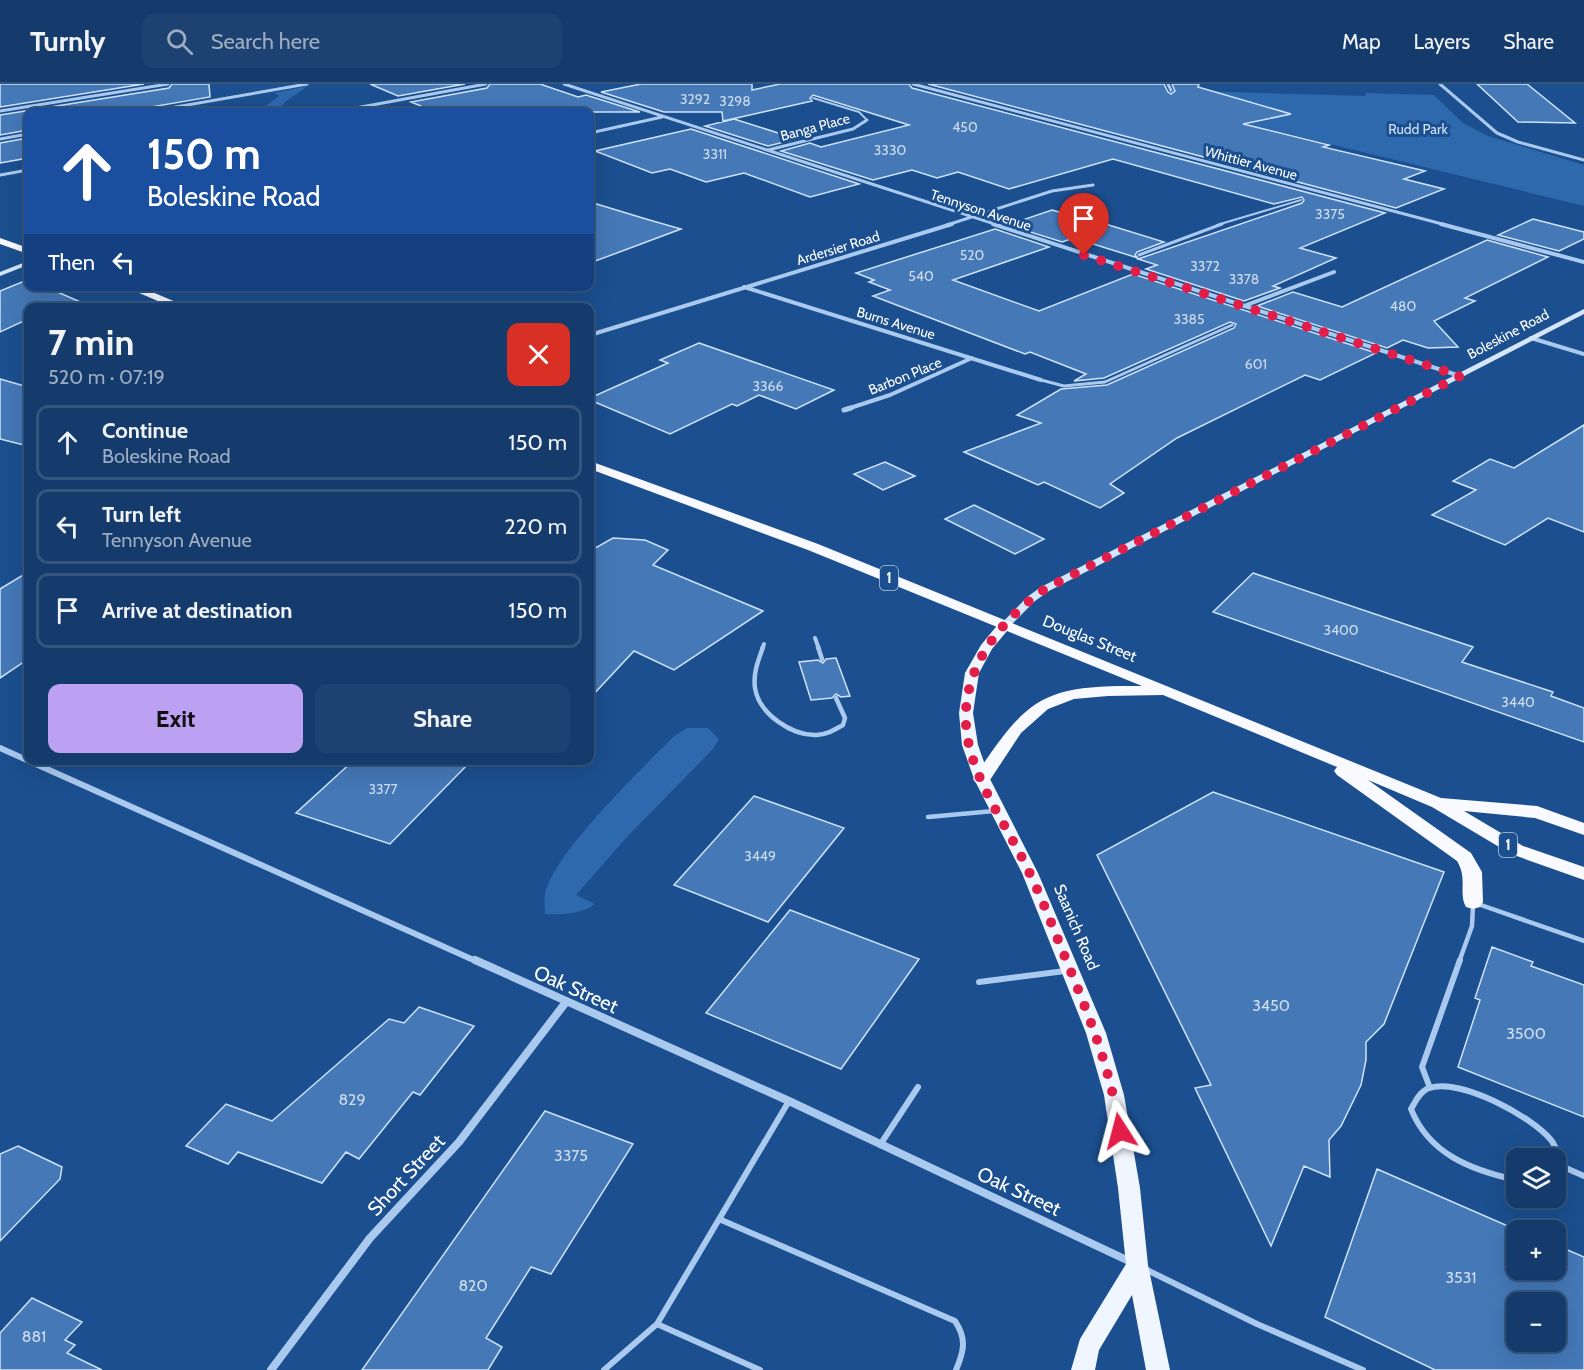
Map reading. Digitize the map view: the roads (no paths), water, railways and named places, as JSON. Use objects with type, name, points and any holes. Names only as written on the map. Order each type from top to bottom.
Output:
[{"type":"highway","points":[[0,242],[24,250]]},
{"type":"highway","points":[[141,291],[173,303]]},
{"type":"highway","name":"Douglas Street","points":[[594,466],[813,547],[1315,752],[1438,803],[1517,850],[1584,874]]},
{"type":"highway","points":[[982,779],[1029,714],[1055,698],[1093,692],[1166,691]]},
{"type":"highway","points":[[1315,752],[1464,857],[1473,872],[1473,902]]},
{"type":"highway","name":"Douglas Street","points":[[1438,803],[1537,812],[1584,829]]},
{"type":"main road","points":[[0,274],[24,265]]},
{"type":"main road","name":"Boleskine Road","points":[[1005,625],[1031,599],[1045,589],[1584,312]]},
{"type":"main road","name":"Saanich Road","points":[[1005,625],[979,660],[972,674],[967,695],[967,729],[975,762],[982,779],[1030,873],[1096,1033],[1114,1095],[1129,1188],[1137,1265],[1158,1370]]},
{"type":"main road","points":[[1083,1370],[1088,1347],[1137,1265]]},
{"type":"street","points":[[0,111],[168,84]]},
{"type":"street","points":[[170,108],[307,84]]},
{"type":"street","points":[[356,108],[486,84]]},
{"type":"street","name":"Tennyson Avenue","points":[[564,84],[1460,376]]},
{"type":"street","name":"Whittier Avenue","points":[[913,84],[1584,262]]},
{"type":"street","points":[[1168,84],[1171,90]]},
{"type":"street","points":[[1440,84],[1497,133],[1518,142],[1584,160]]},
{"type":"street","points":[[594,132],[663,117]]},
{"type":"street","name":"Banga Place","points":[[767,151],[853,129],[867,120]]},
{"type":"street","points":[[0,139],[24,135]]},
{"type":"street","points":[[0,175],[24,171]]},
{"type":"street","name":"Ardersier Road","points":[[594,334],[971,218],[1052,190],[1092,185]]},
{"type":"street","points":[[1244,306],[1334,272]]},
{"type":"street","name":"Burns Avenue","points":[[744,287],[1041,380]]},
{"type":"street","points":[[1531,338],[1584,354]]},
{"type":"street","name":"Barbon Place","points":[[844,410],[922,382],[973,358]]},
{"type":"street","name":"Oak Street","points":[[0,748],[24,759]]},
{"type":"street","name":"Oak Street","points":[[38,765],[789,1101],[880,1146],[1034,1215],[1137,1265]]},
{"type":"street","name":"Short Street","points":[[271,1370],[370,1238],[459,1142],[566,1002]]},
{"type":"lane","points":[[813,98],[859,112],[867,120]]},
{"type":"lane","points":[[1139,255],[1212,227],[1302,200]]},
{"type":"lane","points":[[1041,380],[1064,386],[1105,382],[1232,324]]},
{"type":"lane","points":[[815,638],[822,660]]},
{"type":"lane","points":[[764,644],[754,676],[761,702],[777,719],[811,735],[830,733],[843,725],[845,718],[836,698]]},
{"type":"lane","points":[[928,817],[997,810]]},
{"type":"lane","points":[[1430,1088],[1422,1067],[1472,927],[1473,902],[1584,941]]},
{"type":"lane","points":[[979,982],[1070,970]]},
{"type":"lane","points":[[880,1146],[918,1087]]},
{"type":"lane","points":[[1506,1178],[1487,1174],[1454,1159],[1428,1138],[1415,1124],[1411,1109],[1420,1094],[1430,1088],[1462,1090],[1500,1104],[1534,1123],[1556,1145],[1556,1148]]},
{"type":"lane","points":[[604,1370],[657,1324],[789,1101]]},
{"type":"lane","points":[[1566,1171],[1584,1176]]},
{"type":"lane","points":[[719,1219],[955,1321],[964,1334],[964,1350],[956,1370]]},
{"type":"lane","points":[[1137,1265],[1257,1324],[1364,1370]]},
{"type":"lane","points":[[657,1324],[760,1370]]},
{"type":"park label","name":"Rudd Park","points":[[1418,129]]}]
